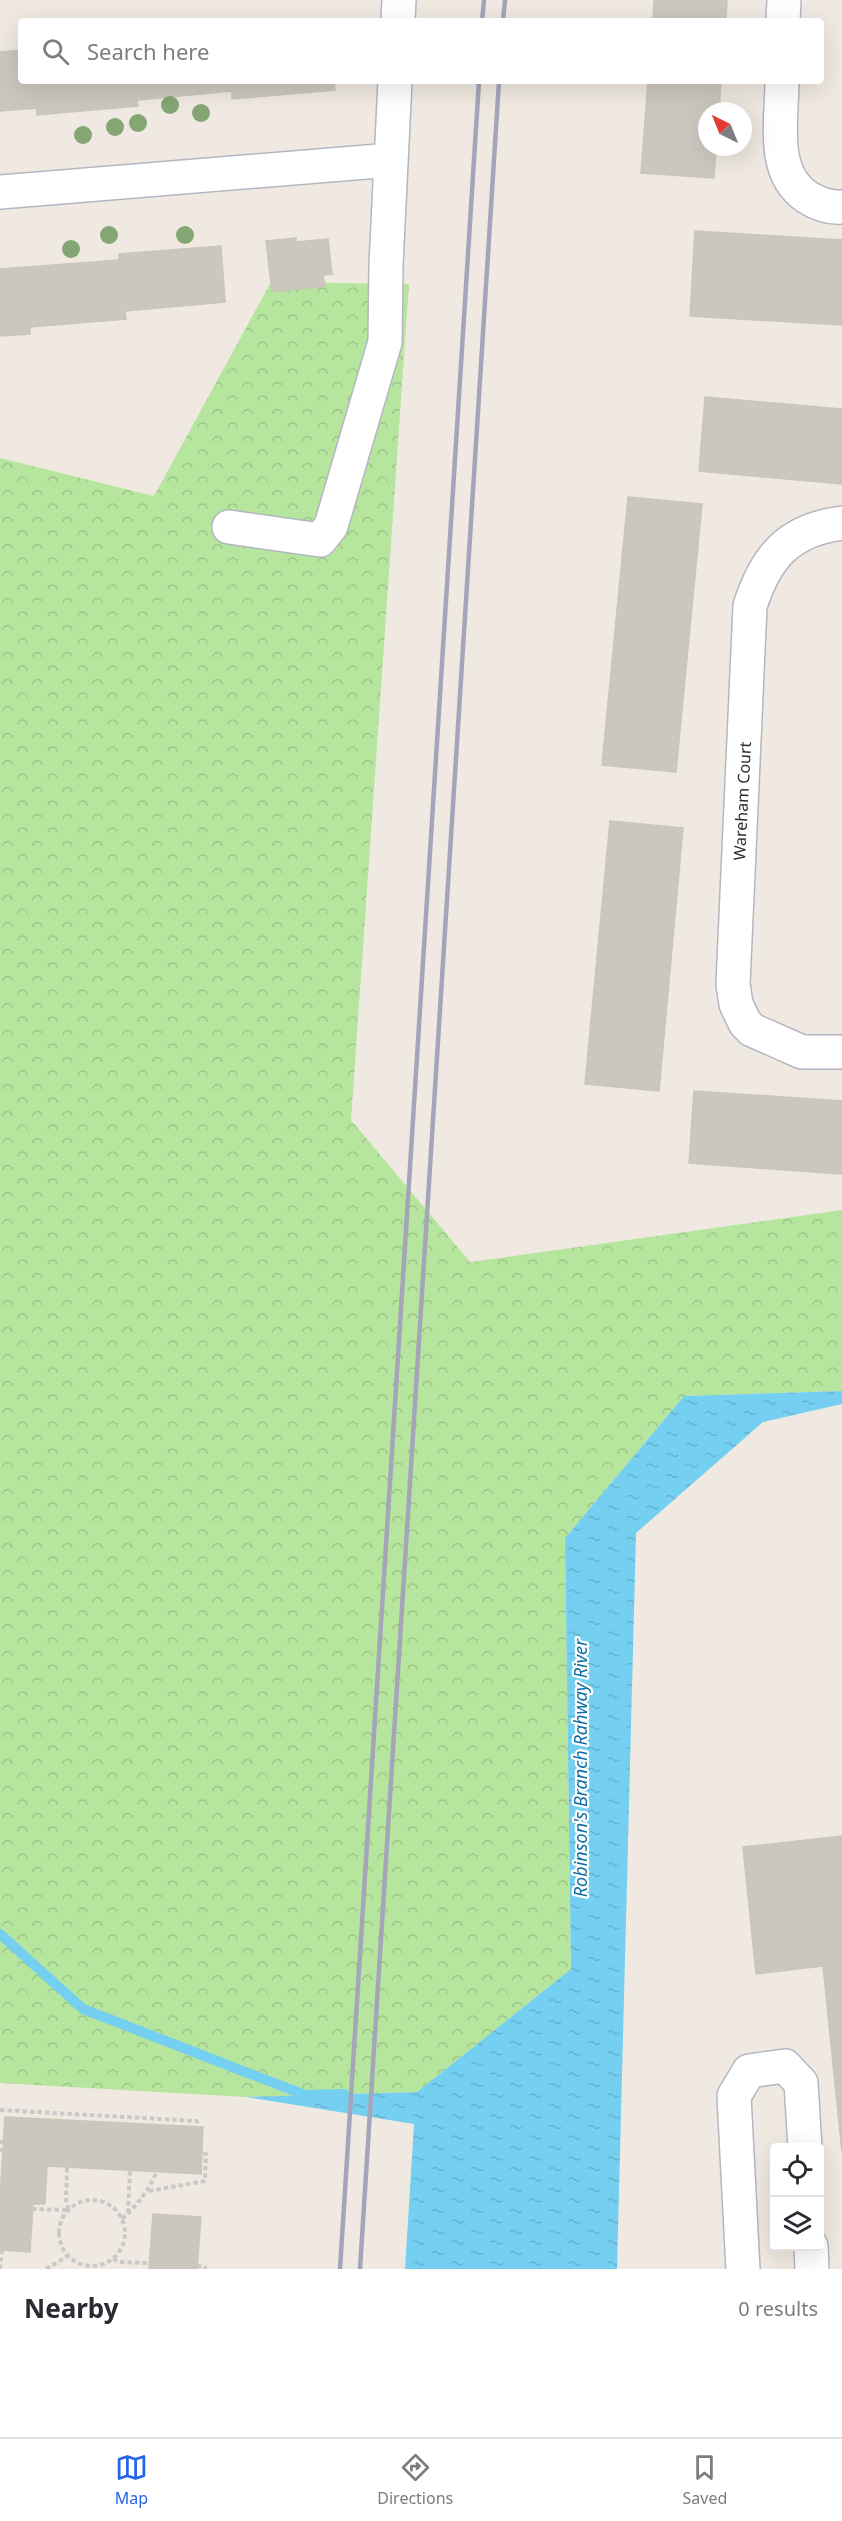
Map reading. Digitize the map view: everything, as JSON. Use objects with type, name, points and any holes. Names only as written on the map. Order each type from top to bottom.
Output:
[{"type":"street","points":[[398,18],[399,0]]},
{"type":"street","points":[[783,18],[784,0]]},
{"type":"street","points":[[229,527],[320,540],[332,526],[385,342],[386,265],[395,84]]},
{"type":"street","points":[[782,84],[781,153],[785,170],[798,190],[817,203],[842,207]]},
{"type":"street","points":[[0,192],[391,160]]},
{"type":"street","name":"Wareham Court","points":[[842,523],[821,526],[793,539],[777,552],[759,577],[750,606],[733,984],[736,1005],[745,1023],[753,1030],[802,1052],[842,1052]]},
{"type":"street","points":[[743,2269],[734,2096],[749,2071],[785,2066],[801,2083],[805,2143]]},
{"type":"street","points":[[811,2251],[812,2269]]},
{"type":"path","points":[[0,2110],[197,2121],[197,2127]]},
{"type":"path","points":[[149,2191],[205,2181],[206,2154],[202,2154]]},
{"type":"path","points":[[67,2167],[66,2200],[69,2210]]},
{"type":"path","points":[[128,2213],[130,2170]]},
{"type":"path","points":[[122,2219],[149,2191],[157,2171]]},
{"type":"path","points":[[96,2200],[107,2203],[122,2219],[125,2241],[113,2259],[104,2267],[83,2265],[69,2256],[60,2244],[60,2222],[69,2210],[85,2201],[96,2200]]},
{"type":"path","points":[[33,2209],[69,2210]]},
{"type":"path","points":[[0,2269],[2,2250]]},
{"type":"path","points":[[46,2269],[69,2256]]},
{"type":"path","points":[[113,2259],[149,2263]]},
{"type":"path","points":[[197,2266],[205,2267],[205,2269]]},
{"type":"green space","points":[[271,282],[409,284],[351,1120],[470,1262],[842,1210],[842,1391],[684,1396],[565,1538],[571,1969],[417,2092],[246,2097],[0,2083],[0,458],[154,496]]},
{"type":"water","name":"Robinson's Branch Rahway River","points":[[842,1391],[842,1404],[763,1422],[636,1533],[617,2269],[405,2269],[414,2124],[246,2097],[417,2092],[571,1969],[565,1538],[684,1396]]},
{"type":"building","points":[[654,0],[727,0],[726,18],[653,18]]},
{"type":"building","points":[[18,50],[18,84],[334,84],[335,90],[232,99],[232,91],[137,100],[138,106],[37,115],[37,108],[0,111],[0,52]]},
{"type":"building","points":[[648,84],[721,84],[720,102],[698,102],[698,156],[715,156],[714,178],[641,173]]},
{"type":"building","points":[[695,231],[842,240],[842,325],[690,316]]},
{"type":"building","points":[[296,238],[296,242],[328,239],[332,274],[323,275],[325,286],[272,292],[266,241]]},
{"type":"building","points":[[221,246],[225,302],[125,311],[126,319],[30,327],[30,334],[0,336],[0,269],[119,260],[119,254]]},
{"type":"building","points":[[705,397],[842,409],[842,484],[699,471]]},
{"type":"building","points":[[628,497],[702,504],[676,772],[602,765]]},
{"type":"building","points":[[610,821],[683,828],[659,1091],[585,1084]]},
{"type":"building","points":[[694,1091],[842,1101],[842,1174],[689,1163]]},
{"type":"building","points":[[842,1836],[842,2152],[823,1966],[756,1974],[743,1847]]},
{"type":"building","points":[[5,2117],[203,2127],[201,2174],[47,2166],[45,2204],[33,2204],[30,2252],[0,2250],[0,2198]]},
{"type":"building","points":[[153,2214],[201,2217],[197,2269],[149,2269]]},
{"type":"waterway","points":[[0,1934],[83,2009],[305,2095],[344,2094]]},
{"type":"railway","points":[[482,18],[484,0]]},
{"type":"railway","points":[[503,18],[505,0]]},
{"type":"railway","points":[[340,2269],[479,84]]},
{"type":"railway","points":[[360,2269],[499,84]]}]
